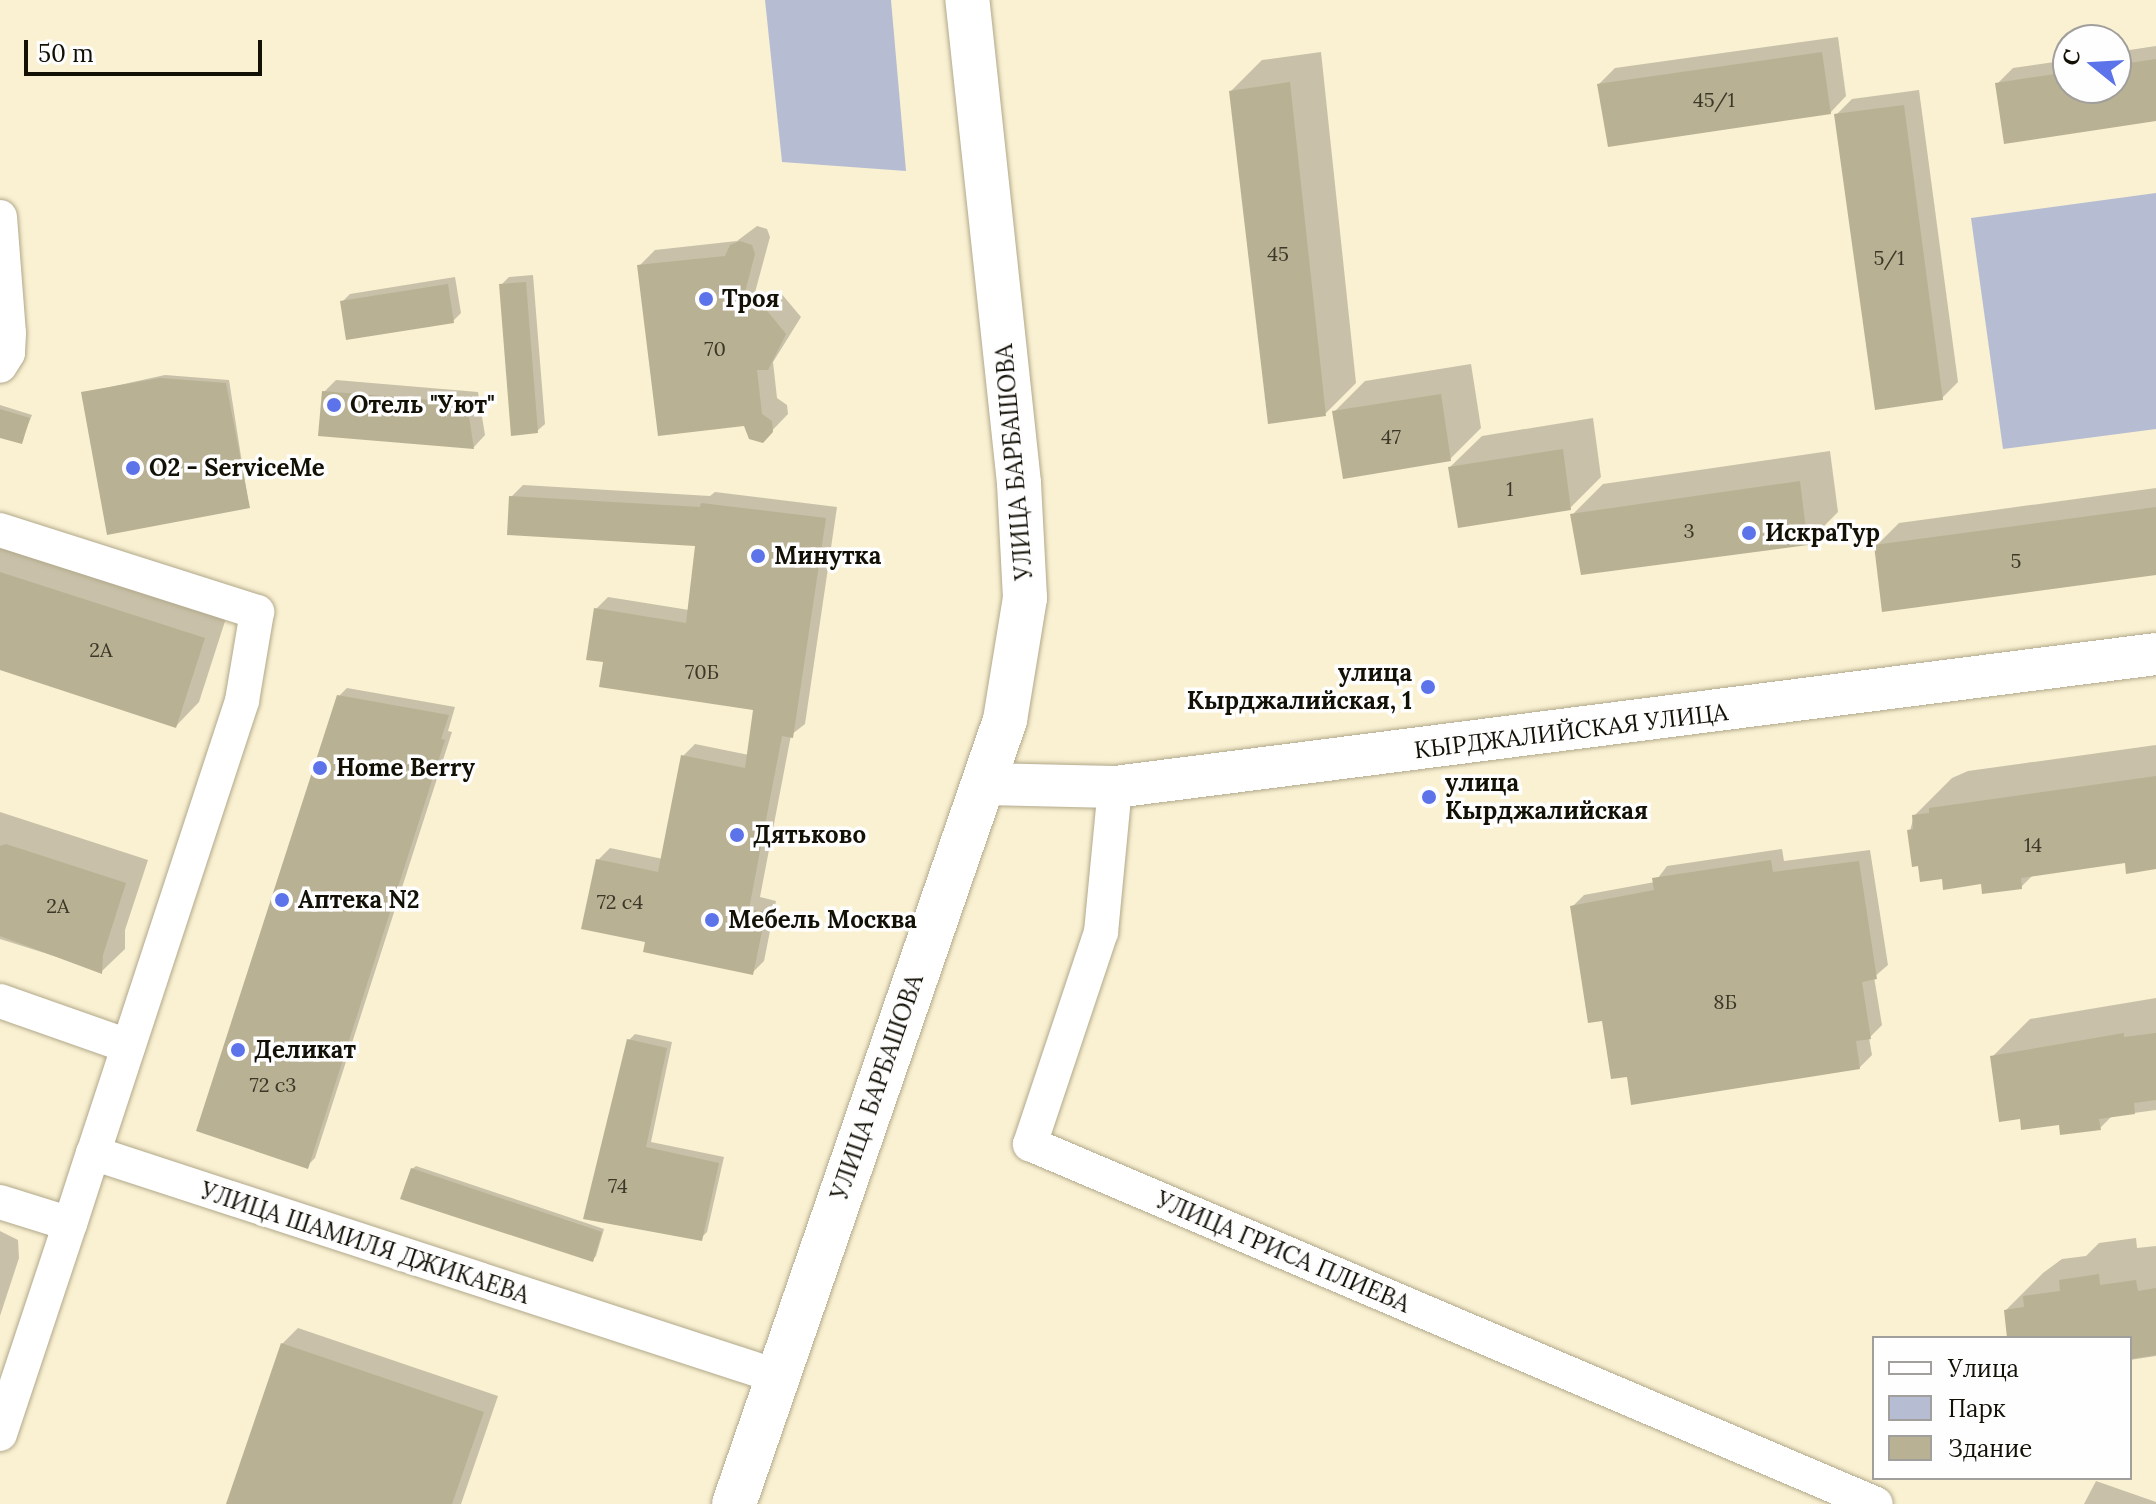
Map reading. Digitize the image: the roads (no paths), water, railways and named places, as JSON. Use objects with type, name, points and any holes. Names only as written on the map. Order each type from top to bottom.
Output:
[{"type":"main road","name":"УЛИЦА БАРБАШОВА","points":[[734,1504],[1005,720],[1025,598],[1019,483],[967,0]]},
{"type":"street","points":[[0,217],[9,333],[8,353],[0,366]]},
{"type":"street","points":[[0,530],[257,612],[242,701],[0,1434]]},
{"type":"street","name":"КЫРДЖАЛИЙСКАЯ УЛИЦА","points":[[984,784],[1115,787],[2156,654]]},
{"type":"street","name":"УЛИЦА ГРИСА ПЛИЕВА","points":[[1115,787],[1101,932],[1030,1144],[1876,1504]]},
{"type":"street","points":[[0,1001],[128,1046]]},
{"type":"street","name":"УЛИЦА ШАМИЛЯ ДЖИКАЕВА","points":[[93,1153],[779,1377]]},
{"type":"street","points":[[0,1202],[70,1224]]},
{"type":"place","name":"Троя","points":[[706,299]]},
{"type":"place","name":"Отель \"Уют\"","points":[[334,405]]},
{"type":"place","name":"О2 - ServiceMe","points":[[133,468]]},
{"type":"place","name":"ИскраТур","points":[[1749,533]]},
{"type":"place","name":"Минутка","points":[[758,556]]},
{"type":"place","name":"улица Кырджалийская, 1","points":[[1428,687]]},
{"type":"place","name":"Home Berry","points":[[320,768]]},
{"type":"place","name":"улица Кырджалийская","points":[[1429,797]]},
{"type":"place","name":"Дятьково","points":[[737,835]]},
{"type":"place","name":"Аптека N2","points":[[282,900]]},
{"type":"place","name":"Мебель Москва","points":[[712,920]]},
{"type":"place","name":"Деликат","points":[[238,1050]]}]
